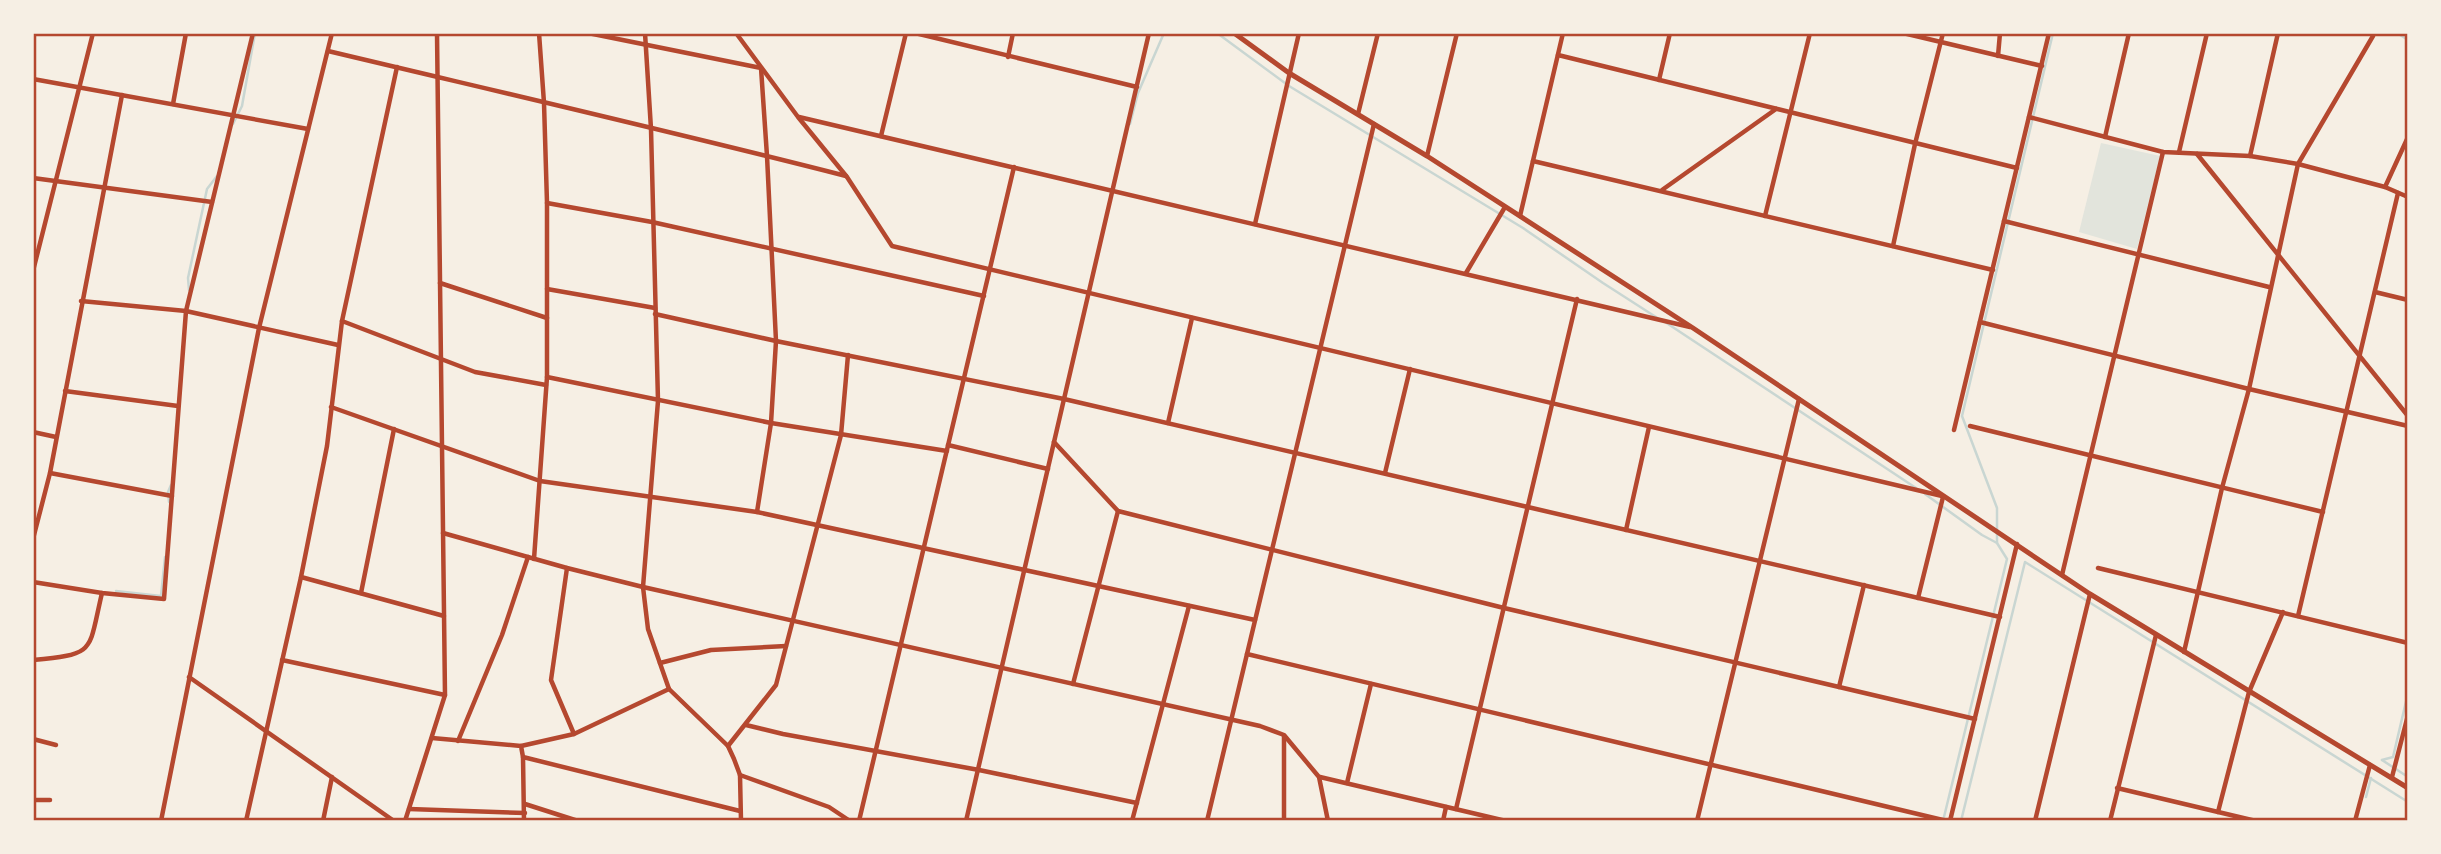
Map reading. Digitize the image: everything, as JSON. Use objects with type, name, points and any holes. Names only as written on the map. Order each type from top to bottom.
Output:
[{"type":"street","points":[[33,271],[93,33]]},
{"type":"street","points":[[173,104],[187,33]]},
{"type":"street","points":[[33,582],[164,599],[186,311],[253,33]]},
{"type":"street","points":[[160,821],[259,328],[332,33]]},
{"type":"street","points":[[405,821],[446,695],[437,33]]},
{"type":"street","points":[[458,741],[531,558],[540,481],[547,377],[547,203],[539,33]]},
{"type":"street","points":[[588,33],[761,68]]},
{"type":"street","points":[[645,33],[651,129],[658,401],[643,587],[648,629],[670,688],[728,746],[740,775],[741,821]]},
{"type":"street","points":[[736,33],[798,117],[847,177],[892,246],[1943,496]]},
{"type":"street","points":[[881,136],[906,33]]},
{"type":"street","points":[[915,33],[1137,87]]},
{"type":"street","points":[[1008,57],[1013,33]]},
{"type":"street","points":[[966,821],[1149,33]]},
{"type":"street","points":[[1234,33],[1289,73],[1427,156],[1693,328],[2090,594],[2408,788]]},
{"type":"street","points":[[1255,224],[1299,33]]},
{"type":"street","points":[[1358,114],[1378,33]]},
{"type":"street","points":[[1427,156],[1457,33]]},
{"type":"street","points":[[1520,216],[1563,33]]},
{"type":"street","points":[[1659,80],[1670,33]]},
{"type":"street","points":[[1765,216],[1810,33]]},
{"type":"street","points":[[1903,33],[2042,66]]},
{"type":"street","points":[[1893,246],[1943,33]]},
{"type":"street","points":[[1998,56],[2000,33]]},
{"type":"street","points":[[1954,430],[2049,33]]},
{"type":"street","points":[[2105,137],[2129,33]]},
{"type":"street","points":[[2179,152],[2207,33]]},
{"type":"street","points":[[2250,156],[2278,33]]},
{"type":"street","points":[[2184,652],[2222,488],[2249,389],[2269,286],[2298,164],[2373,36]]},
{"type":"street","points":[[328,51],[706,140],[847,177]]},
{"type":"street","points":[[1558,55],[2017,168]]},
{"type":"street","points":[[246,821],[301,576],[327,446],[342,321],[397,67]]},
{"type":"street","points":[[757,512],[771,424],[776,341],[761,68]]},
{"type":"street","points":[[33,79],[308,129]]},
{"type":"street","points":[[33,538],[50,473],[122,95]]},
{"type":"street","points":[[1661,191],[1776,109]]},
{"type":"street","points":[[798,117],[1693,328]]},
{"type":"street","points":[[2029,117],[2163,152],[2250,156],[2298,164],[2385,187],[2408,197]]},
{"type":"street","points":[[1206,821],[1374,124]]},
{"type":"street","points":[[2385,187],[2408,137]]},
{"type":"street","points":[[2062,575],[2163,152]]},
{"type":"street","points":[[2197,153],[2408,416]]},
{"type":"street","points":[[1534,161],[1993,270]]},
{"type":"street","points":[[859,821],[1014,167]]},
{"type":"street","points":[[33,178],[212,202]]},
{"type":"street","points":[[2298,616],[2398,192]]},
{"type":"street","points":[[547,203],[652,222],[984,296]]},
{"type":"street","points":[[1466,273],[1505,206]]},
{"type":"street","points":[[2004,221],[2269,286]]},
{"type":"street","points":[[33,246],[40,247]]},
{"type":"street","points":[[440,283],[547,318]]},
{"type":"street","points":[[547,289],[655,311],[776,341],[1065,399],[2000,617]]},
{"type":"street","points":[[2375,292],[2408,300]]},
{"type":"street","points":[[1456,809],[1577,299]]},
{"type":"street","points":[[81,300],[186,311],[338,345]]},
{"type":"street","points":[[1168,423],[1192,317]]},
{"type":"street","points":[[342,321],[475,372],[546,385]]},
{"type":"street","points":[[1980,322],[2408,426]]},
{"type":"street","points":[[728,746],[776,685],[841,435],[848,355]]},
{"type":"street","points":[[1385,473],[1410,369]]},
{"type":"street","points":[[547,377],[771,424],[947,448],[1048,469]]},
{"type":"street","points":[[65,391],[178,406]]},
{"type":"street","points":[[1698,821],[1800,399]]},
{"type":"street","points":[[331,407],[540,481],[757,512],[1255,621]]},
{"type":"street","points":[[1626,530],[1649,426]]},
{"type":"street","points":[[1970,426],[2323,512]]},
{"type":"street","points":[[361,593],[394,429]]},
{"type":"street","points":[[33,432],[56,437]]},
{"type":"street","points":[[1054,442],[1118,511],[1504,608],[1975,719]]},
{"type":"street","points":[[50,473],[172,496]]},
{"type":"street","points":[[1918,598],[1943,496]]},
{"type":"street","points":[[1073,684],[1118,511]]},
{"type":"street","points":[[443,533],[643,587],[1260,726],[1284,735],[1319,777],[1328,821]]},
{"type":"street","points":[[1247,654],[1948,821],[2017,544]]},
{"type":"street","points":[[567,568],[551,680],[574,734]]},
{"type":"street","points":[[2098,568],[2408,643]]},
{"type":"street","points":[[301,576],[444,616]]},
{"type":"street","points":[[1839,687],[1864,585]]},
{"type":"street","points":[[33,660],[76,655],[84,651],[91,641],[102,593]]},
{"type":"street","points":[[2035,821],[2090,594]]},
{"type":"street","points":[[1132,821],[1189,606]]},
{"type":"street","points":[[2218,812],[2249,692],[2283,612]]},
{"type":"street","points":[[2110,821],[2157,635]]},
{"type":"street","points":[[660,663],[711,650],[786,646]]},
{"type":"street","points":[[282,660],[446,695]]},
{"type":"street","points":[[189,677],[394,821]]},
{"type":"street","points":[[1347,783],[1371,684]]},
{"type":"street","points":[[432,738],[522,746],[574,734],[670,688]]},
{"type":"street","points":[[2392,777],[2408,715]]},
{"type":"street","points":[[746,724],[1137,803]]},
{"type":"street","points":[[1284,735],[1284,821]]},
{"type":"street","points":[[33,739],[56,745]]},
{"type":"street","points":[[522,746],[524,821]]},
{"type":"street","points":[[523,757],[740,811]]},
{"type":"street","points":[[2355,821],[2370,764]]},
{"type":"street","points":[[740,775],[829,807],[850,821]]},
{"type":"street","points":[[323,821],[332,777]]},
{"type":"street","points":[[1319,777],[1506,821]]},
{"type":"street","points":[[2117,788],[2256,821]]},
{"type":"street","points":[[33,800],[50,800]]},
{"type":"street","points":[[525,804],[578,821]]},
{"type":"street","points":[[1443,821],[1446,807]]},
{"type":"street","points":[[409,809],[525,813]]},
{"type":"shaded area","points":[[2101,143],[2160,156],[2137,249],[2079,232]]},
{"type":"waterway","points":[[233,124],[242,106],[255,33]]},
{"type":"waterway","points":[[1130,124],[1138,93],[1164,33]]},
{"type":"waterway","points":[[1217,33],[1289,86],[1523,228],[1659,319]]},
{"type":"waterway","points":[[1943,821],[2007,559],[1997,543],[1997,508],[1962,416],[2053,33]]},
{"type":"waterway","points":[[2397,33],[2408,40]]},
{"type":"waterway","points":[[189,290],[188,278],[207,189],[217,176]]},
{"type":"waterway","points":[[1665,322],[1916,488]]},
{"type":"waterway","points":[[169,502],[168,492],[171,485]]},
{"type":"waterway","points":[[1925,494],[1997,543]]},
{"type":"waterway","points":[[116,591],[161,596],[165,557]]},
{"type":"waterway","points":[[1961,821],[2025,562],[2408,802]]},
{"type":"waterway","points":[[2382,760],[2393,757],[2408,693]]},
{"type":"waterway","points":[[2382,760],[2408,777]]},
{"type":"waterway","points":[[2366,797],[2371,778]]}]
